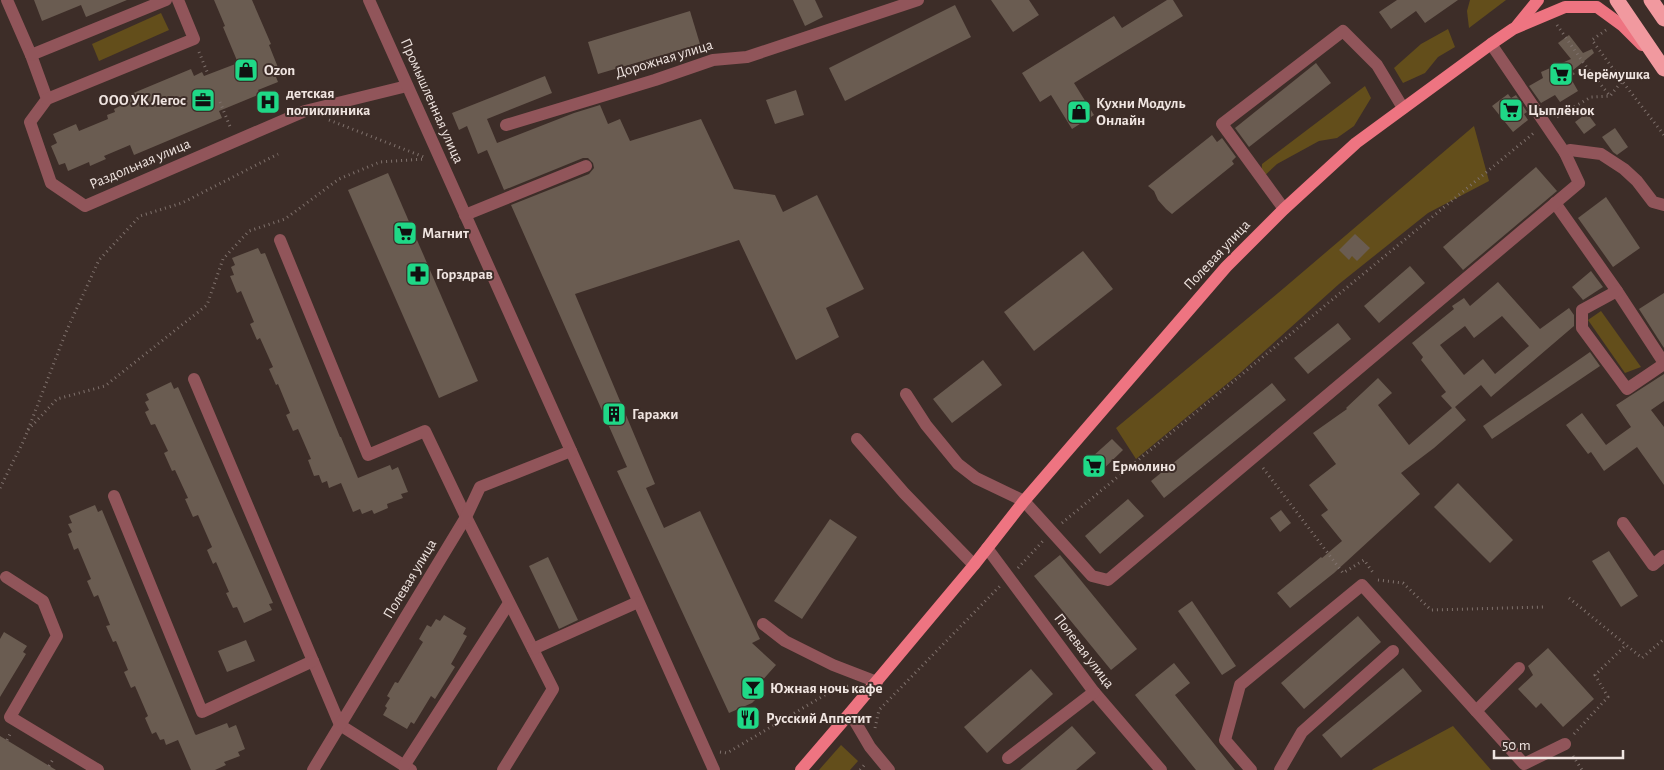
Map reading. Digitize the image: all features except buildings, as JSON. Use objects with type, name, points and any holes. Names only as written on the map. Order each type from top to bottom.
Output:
[{"type":"highway","points":[[1616,0],[1662,67]]},
{"type":"highway","points":[[1651,0],[1664,19]]},
{"type":"main road","points":[[1513,29],[1538,0]]},
{"type":"main road","points":[[1513,29],[1565,7],[1596,7],[1623,26],[1662,67]]},
{"type":"main road","name":"Полевая улица","points":[[801,770],[974,565],[1024,501],[1226,267],[1284,209],[1356,143],[1513,29]]},
{"type":"street","points":[[7,0],[31,55],[46,99],[194,39],[178,0]]},
{"type":"street","points":[[31,55],[166,0]]},
{"type":"street","name":"Промышленная улица","points":[[369,0],[465,215]]},
{"type":"street","name":"Дорожная улица","points":[[506,125],[714,60],[747,57],[918,0]]},
{"type":"street","points":[[1284,209],[1222,124],[1343,31],[1377,65],[1403,108]]},
{"type":"street","points":[[906,394],[926,425],[958,464],[976,478],[1024,501],[1092,576],[1108,580],[1579,183],[1565,153],[1491,44]]},
{"type":"street","name":"Раздольная улица","points":[[46,99],[30,122],[51,183],[85,206],[305,111],[407,86]]},
{"type":"street","points":[[1565,153],[1570,150],[1601,154],[1638,181],[1653,202],[1664,205]]},
{"type":"street","points":[[586,166],[465,215],[714,770]]},
{"type":"street","points":[[1555,203],[1617,291],[1664,363],[1627,388],[1582,328],[1582,310],[1617,291]]},
{"type":"street","points":[[280,240],[368,455],[425,431],[552,689],[503,770]]},
{"type":"street","points":[[194,379],[340,725],[407,768],[509,603]]},
{"type":"street","points":[[857,439],[904,493],[974,565]]},
{"type":"street","name":"Полевая улица","points":[[313,770],[466,517],[480,487],[571,451]]},
{"type":"street","points":[[114,496],[202,712],[313,661]]},
{"type":"street","points":[[1623,523],[1653,565],[1664,556]]},
{"type":"street","name":"Полевая улица","points":[[987,548],[1094,692],[1161,770]]},
{"type":"street","points":[[6,578],[43,601],[57,636],[10,717],[98,770]]},
{"type":"street","points":[[1251,770],[1225,740],[1240,685],[1362,585],[1524,764],[1565,744]]},
{"type":"street","points":[[533,650],[638,602]]},
{"type":"street","points":[[763,624],[785,641],[833,665],[876,682]]},
{"type":"street","points":[[1280,770],[1302,732],[1393,651]]},
{"type":"street","points":[[1476,711],[1520,668]]},
{"type":"street","points":[[1008,758],[1094,692]]},
{"type":"street","points":[[850,714],[870,747],[890,770]]},
{"type":"path","points":[[1556,24],[1610,96]]},
{"type":"path","points":[[194,39],[208,74]]},
{"type":"path","points":[[1592,40],[1664,135]]},
{"type":"path","points":[[1610,96],[1622,81]]},
{"type":"path","points":[[860,770],[867,762],[879,710],[1052,532],[1546,124],[1591,96],[1610,96]]},
{"type":"path","points":[[220,102],[236,141]]},
{"type":"path","points":[[28,430],[56,400],[105,386],[207,305],[223,259],[249,231],[285,219],[339,179],[380,162],[428,159],[305,111]]},
{"type":"path","points":[[0,488],[28,430],[66,332],[100,260],[140,216],[182,203],[278,154]]},
{"type":"path","points":[[1255,457],[1343,573],[1364,560],[1377,580]]},
{"type":"path","points":[[1362,585],[1377,580],[1403,583],[1431,610],[1544,607]]},
{"type":"path","points":[[1569,598],[1642,658],[1664,640]]},
{"type":"path","points":[[1582,770],[1565,744],[1608,697],[1594,675],[1626,645]]},
{"type":"path","points":[[705,750],[727,753],[836,689],[876,682]]},
{"type":"shaded area","points":[[1470,0],[1506,0],[1469,28],[1467,11]]},
{"type":"shaded area","points":[[161,13],[169,30],[99,61],[92,44]]},
{"type":"shaded area","points":[[1448,29],[1455,47],[1438,57],[1425,73],[1403,83],[1394,68],[1421,44]]},
{"type":"shaded area","points":[[1365,86],[1371,98],[1354,126],[1337,138],[1319,141],[1277,164],[1261,179],[1262,164]]},
{"type":"shaded area","points":[[1474,126],[1489,181],[1428,213],[1339,284],[1240,373],[1136,459],[1116,428]]},
{"type":"shaded area","points":[[1601,311],[1641,367],[1625,373],[1588,320]]},
{"type":"shaded area","points":[[1453,726],[1491,770],[1372,770],[1373,769]]},
{"type":"shaded area","points":[[841,745],[858,761],[850,770],[819,770]]},
{"type":"place","name":"Ozon","points":[[246,70]]},
{"type":"place","name":"Черёмушка","points":[[1561,74]]},
{"type":"place","name":"ООО УК Легос","points":[[203,100]]},
{"type":"place","name":"детская поликлиника","points":[[268,102]]},
{"type":"place","name":"Цыплёнок","points":[[1511,110]]},
{"type":"place","name":"Кухни Модуль Онлайн","points":[[1079,112]]},
{"type":"place","name":"Магнит","points":[[405,233]]},
{"type":"place","name":"Горздрав","points":[[418,274]]},
{"type":"place","name":"Гаражи","points":[[614,414]]},
{"type":"place","name":"Ермолино","points":[[1094,466]]},
{"type":"place","name":"Южная ночь кафе","points":[[753,688]]},
{"type":"place","name":"Русский Аппетит","points":[[748,718]]}]
